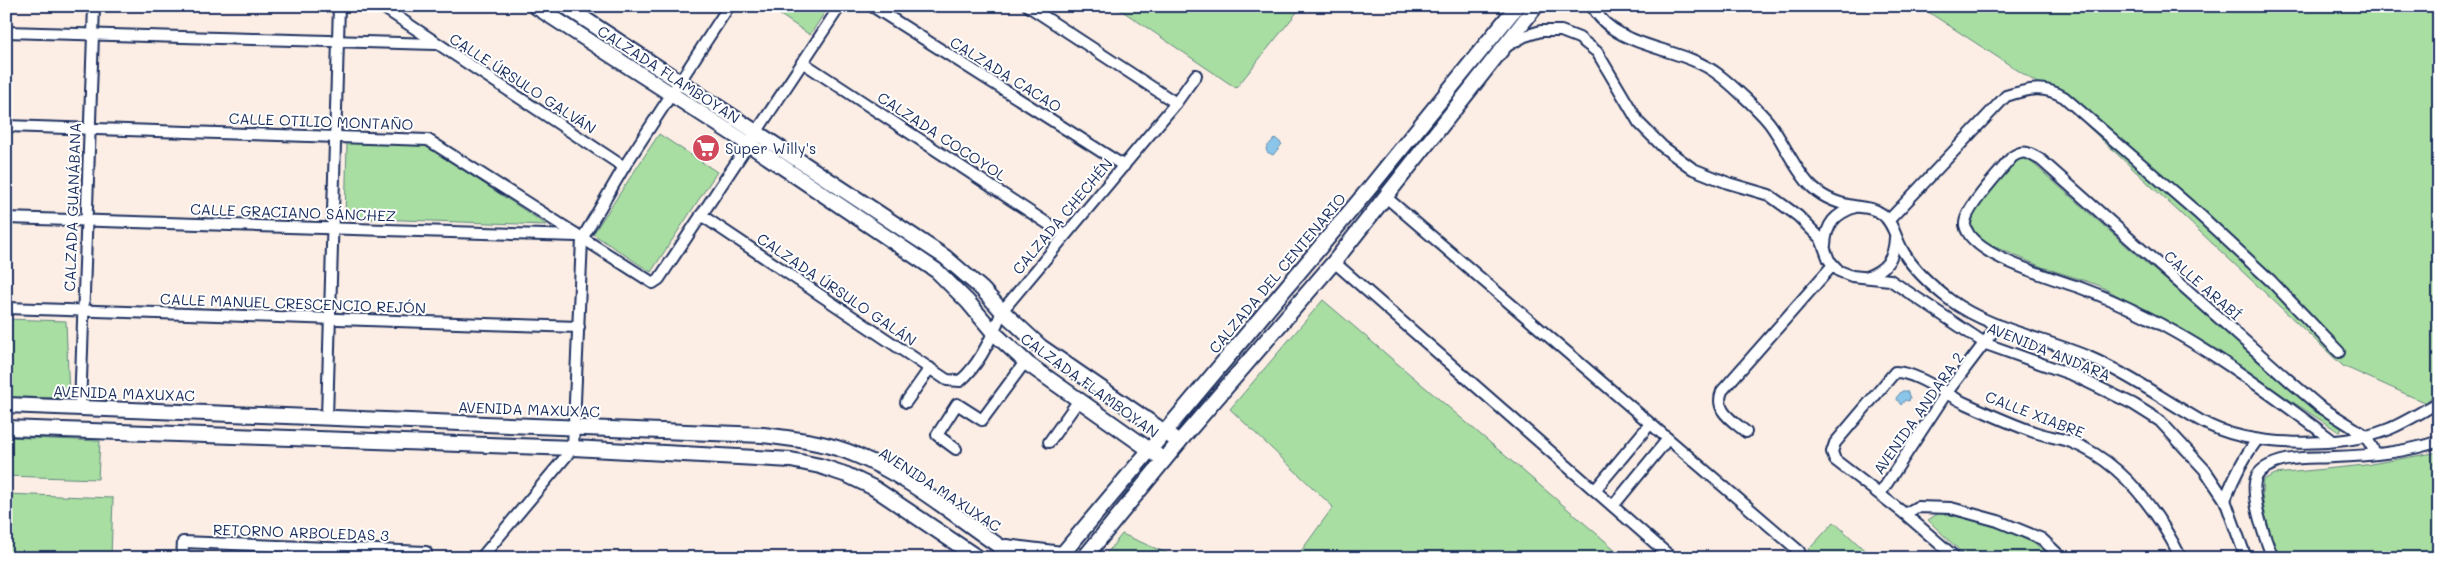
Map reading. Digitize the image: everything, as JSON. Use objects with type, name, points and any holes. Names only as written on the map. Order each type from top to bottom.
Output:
[{"type":"main road","name":"CALZADA FLAMBOYAN","points":[[535,6],[750,145],[937,271],[968,302],[994,333],[1025,362],[1164,460]]},
{"type":"main road","name":"CALZADA FLAMBOYAN","points":[[564,6],[945,257],[982,289],[1002,312],[1041,347],[1179,442]]},
{"type":"main road","name":"CALZADA DEL CENTENARIO","points":[[1060,556],[1368,190],[1517,6]]},
{"type":"main road","points":[[1084,558],[1179,442],[1387,198],[1536,6]]},
{"type":"main road","name":"AVENIDA MAXUXAC","points":[[6,405],[763,434],[826,445],[856,454],[889,471],[1017,558]]},
{"type":"main road","points":[[6,428],[573,448],[791,460],[820,466],[847,475],[874,488],[978,558]]},
{"type":"main road","points":[[908,511],[921,493]]},
{"type":"main road","points":[[997,545],[1060,556]]},
{"type":"street","name":"CALZADA GUANÁBANA","points":[[80,408],[94,6]]},
{"type":"street","points":[[327,416],[339,6]]},
{"type":"street","name":"CALLE ÚRSULO GALVÁN","points":[[381,6],[624,167]]},
{"type":"street","points":[[700,215],[750,145],[756,132],[840,6]]},
{"type":"street","name":"CALZADA CACAO","points":[[872,6],[1124,166]]},
{"type":"street","points":[[1028,6],[1176,103]]},
{"type":"street","points":[[481,558],[573,448],[579,327],[580,237],[681,82],[724,8]]},
{"type":"street","points":[[1592,8],[1616,32],[1689,58],[1718,74],[1768,122],[1809,183],[1827,199],[1855,207],[1869,207],[1881,213],[1889,220],[2006,96],[2031,88],[2052,90],[2064,97],[2200,215],[2271,281],[2339,352]]},
{"type":"street","points":[[1504,48],[1524,36],[1542,31],[1561,32],[1578,38],[1597,52],[1639,123],[1663,147],[1693,169],[1728,183],[1769,194],[1798,216],[1821,238],[1832,266],[1722,391],[1719,400],[1721,410],[1746,432]]},
{"type":"street","points":[[6,32],[436,44]]},
{"type":"street","name":"CALZADA COCOYOL","points":[[802,62],[1065,235]]},
{"type":"street","name":"CALZADA CHECHÉN","points":[[960,381],[968,374],[994,333],[1002,312],[1176,103],[1196,75]]},
{"type":"street","name":"CALLE OTILIO MONTAÑO","points":[[6,126],[428,140],[653,282],[660,279],[700,215]]},
{"type":"street","name":"CALLE ARABÍ","points":[[2332,440],[2245,374],[2153,320],[2093,292],[1997,255],[1970,237],[1965,223],[1968,212],[2012,157],[2019,152],[2027,152],[2041,160],[2319,406],[2364,435]]},
{"type":"street","points":[[1387,198],[1667,440],[1800,551],[1794,558]]},
{"type":"street","points":[[1824,247],[1825,233],[1831,221],[1842,212],[1855,207]]},
{"type":"street","name":"CALZADA ÚRSULO GALÁN","points":[[700,215],[947,380],[960,381]]},
{"type":"street","name":"CALLE GRACIANO SÁNCHEZ","points":[[6,218],[580,237]]},
{"type":"street","name":"AVENIDA ANDARA","points":[[1889,220],[1904,254],[1927,281],[1952,301],[1998,325],[2048,340],[2115,368],[2202,422],[2234,435],[2257,440],[2316,442],[2364,435],[2388,429],[2439,402]]},
{"type":"street","points":[[1865,277],[1879,272],[1889,263],[1895,250],[1895,237]]},
{"type":"street","points":[[1334,262],[1672,558]]},
{"type":"street","name":"AVENIDA ANDARA","points":[[1832,266],[1852,276],[1890,280],[1986,344],[2073,375],[2133,404],[2160,421],[2205,470],[2225,500],[2246,558]]},
{"type":"street","name":"CALLE MANUEL CRESCENCIO REJÓN","points":[[6,308],[84,309],[329,320],[579,327]]},
{"type":"street","name":"AVENIDA ANDARA 2","points":[[1880,494],[1946,395],[1986,344],[1998,325]]},
{"type":"street","points":[[956,449],[937,436],[957,404],[982,420],[1025,362]]},
{"type":"street","points":[[906,402],[930,368]]},
{"type":"street","name":"CALLE XIABRE","points":[[1880,494],[1835,460],[1832,452],[1835,443],[1895,372],[1906,372],[1946,395],[2026,428],[2071,442],[2102,458],[2138,491],[2166,528],[2181,558]]},
{"type":"street","points":[[1049,442],[1080,400]]},
{"type":"street","points":[[1595,490],[1650,424]]},
{"type":"street","points":[[2364,435],[2376,454]]},
{"type":"street","points":[[1613,506],[1667,440]]},
{"type":"street","points":[[2225,500],[2232,480],[2248,451],[2257,440]]},
{"type":"street","points":[[2272,558],[2253,488],[2257,476],[2267,467],[2286,460],[2376,454],[2421,448],[2439,441]]},
{"type":"street","points":[[1880,494],[1956,558]]},
{"type":"street","points":[[1905,514],[1917,506],[1951,508],[1998,521],[2042,539],[2062,558]]},
{"type":"street","name":"RETORNO ARBOLEDAS 3","points":[[182,558],[183,542],[426,552],[422,558]]},
{"type":"green space","points":[[767,6],[829,6],[810,35]]},
{"type":"green space","points":[[1115,6],[1302,6],[1236,88]]},
{"type":"green space","points":[[1919,6],[2439,6],[2439,387],[2426,403],[2343,366],[2051,92]]},
{"type":"green space","points":[[659,134],[717,172],[651,272],[593,234]]},
{"type":"green space","points":[[347,143],[425,145],[547,225],[345,218]]},
{"type":"green space","points":[[2020,157],[2028,159],[2147,264],[2342,429],[2339,432],[2185,332],[2098,285],[2042,267],[1981,241],[1971,226],[1975,212],[2014,160]]},
{"type":"green space","points":[[1323,300],[1625,558],[1296,558],[1333,507],[1230,409]]},
{"type":"green space","points":[[6,319],[66,321],[69,398],[6,397]]},
{"type":"green space","points":[[6,437],[100,441],[98,479],[6,476]]},
{"type":"green space","points":[[2439,452],[2439,553],[2423,558],[2280,558],[2264,510],[2263,480],[2275,474],[2365,465]]},
{"type":"green space","points":[[6,494],[113,498],[111,558],[6,558]]},
{"type":"green space","points":[[1939,513],[1986,524],[2015,534],[2056,558],[1967,558],[1928,520]]},
{"type":"green space","points":[[1834,522],[1873,558],[1801,558]]},
{"type":"green space","points":[[1122,534],[1178,558],[1103,558]]},
{"type":"water","points":[[1275,138],[1282,144],[1273,155],[1267,152],[1266,148]]},
{"type":"water","points":[[1902,391],[1907,391],[1910,398],[1909,401],[1905,400],[1901,405],[1896,398]]},
{"type":"place","name":"Super Willy's","points":[[706,148]]}]
